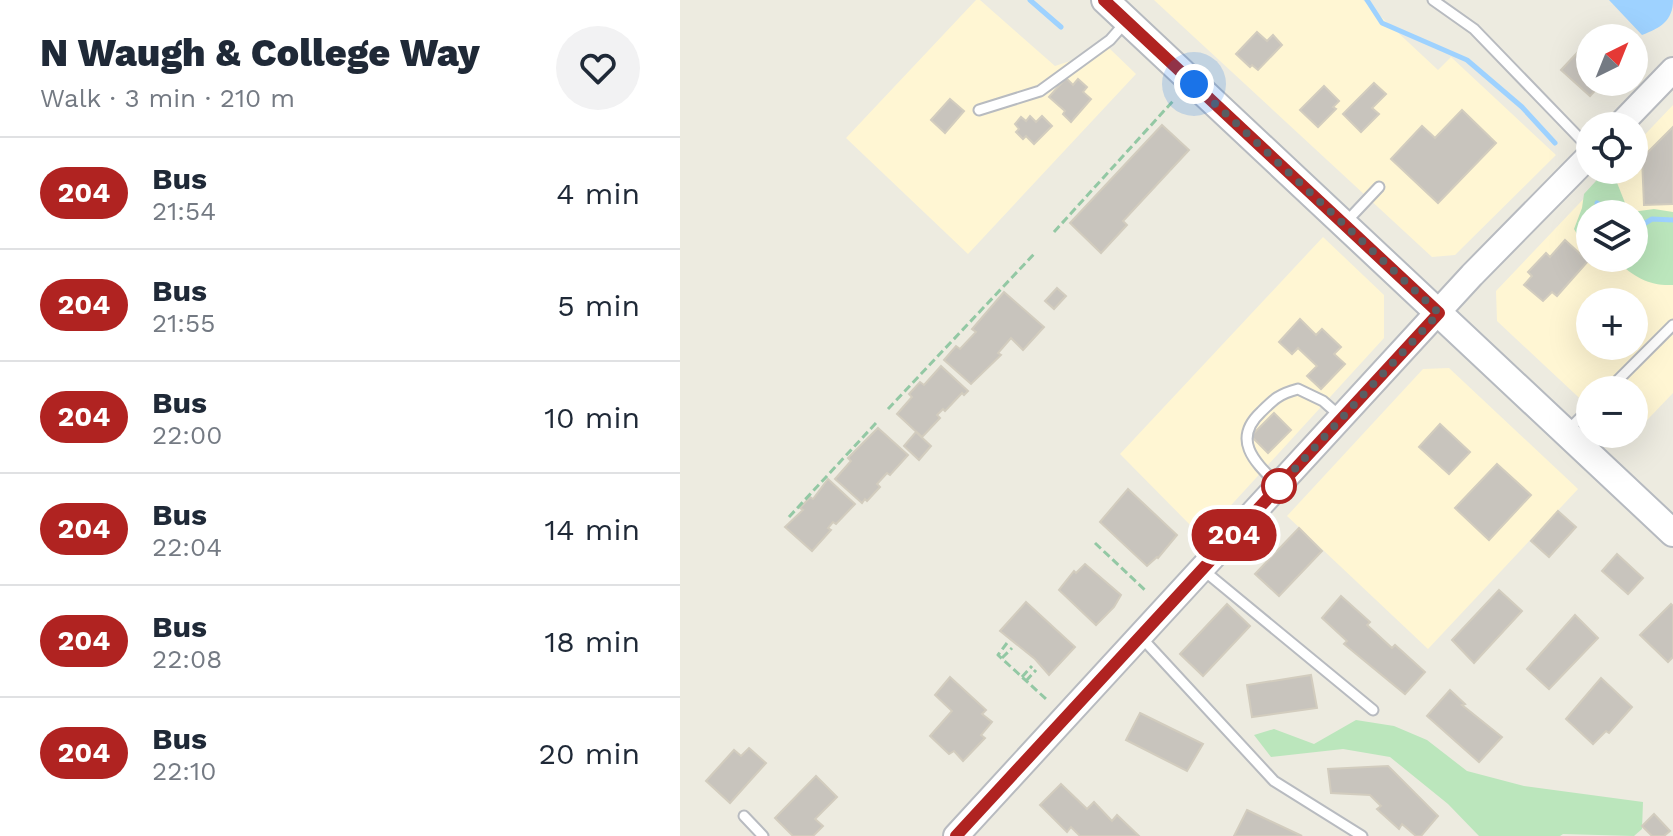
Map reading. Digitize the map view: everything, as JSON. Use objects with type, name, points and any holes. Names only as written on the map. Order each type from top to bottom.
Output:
[{"type":"main road","points":[[1105,0],[1673,533]]},
{"type":"street","points":[[1632,112],[1673,70]]},
{"type":"street","points":[[956,836],[1472,275],[1576,169]]},
{"type":"lane","points":[[1433,0],[1474,29],[1576,135]]},
{"type":"lane","points":[[979,110],[1040,91],[1110,40],[1127,21]]},
{"type":"lane","points":[[1344,225],[1379,187]]},
{"type":"lane","points":[[1622,376],[1673,325]]},
{"type":"lane","points":[[1279,486],[1251,455],[1246,438],[1252,420],[1279,394],[1298,389],[1323,401],[1342,418]]},
{"type":"lane","points":[[1565,433],[1576,422]]},
{"type":"lane","points":[[1202,569],[1373,710]]},
{"type":"lane","points":[[1140,636],[1274,781],[1362,836]]},
{"type":"lane","points":[[744,816],[763,836]]},
{"type":"path","points":[[1054,232],[1173,101]]},
{"type":"path","points":[[888,409],[1034,254]]},
{"type":"path","points":[[789,517],[876,423]]},
{"type":"path","points":[[1095,543],[1147,592]]},
{"type":"path","points":[[1007,643],[998,655],[1046,699]]},
{"type":"path","points":[[1002,658],[1012,648]]},
{"type":"path","points":[[1024,679],[1032,666]]},
{"type":"path","points":[[1024,679],[1036,670]]},
{"type":"shaded area","points":[[976,0],[980,0],[1055,66],[1109,48],[1136,74],[968,254],[846,138]]},
{"type":"shaded area","points":[[1154,0],[1363,0],[1438,70],[1451,57],[1556,155],[1455,255],[1432,257]]},
{"type":"shaded area","points":[[1673,105],[1673,393],[1648,419],[1648,376],[1576,376],[1576,395],[1497,321],[1496,291],[1576,207],[1576,272],[1648,272],[1648,200],[1582,200],[1598,184],[1648,184],[1648,131]]},
{"type":"shaded area","points":[[1323,237],[1384,295],[1384,338],[1202,537],[1120,454]]},
{"type":"shaded area","points":[[1449,368],[1578,489],[1428,649],[1287,516],[1423,369]]},
{"type":"green space","points":[[1593,184],[1618,184],[1624,200],[1583,200],[1584,194]]},
{"type":"green space","points":[[1648,210],[1673,212],[1673,285],[1642,279],[1630,272],[1648,272]]},
{"type":"green space","points":[[1356,720],[1394,726],[1427,740],[1467,771],[1524,786],[1643,802],[1642,829],[1634,836],[1479,836],[1448,804],[1390,757],[1343,749],[1271,757],[1254,735],[1274,729],[1314,744]]},
{"type":"water","points":[[1609,0],[1673,0],[1668,18],[1654,30],[1648,32],[1648,24],[1632,24]]},
{"type":"building","points":[[1257,32],[1267,41],[1273,35],[1282,45],[1258,70],[1236,54]]},
{"type":"building","points":[[1576,54],[1576,83],[1561,70]]},
{"type":"building","points":[[1066,78],[1073,85],[1078,79],[1087,87],[1083,92],[1091,99],[1071,122],[1063,114],[1065,111],[1049,97]]},
{"type":"building","points":[[1374,83],[1386,94],[1372,108],[1379,114],[1361,132],[1343,114]]},
{"type":"building","points":[[1324,86],[1339,101],[1333,107],[1336,109],[1318,127],[1300,110]]},
{"type":"building","points":[[950,99],[964,111],[945,133],[931,120]]},
{"type":"building","points":[[1462,110],[1496,143],[1438,203],[1391,159],[1422,126],[1435,138]]},
{"type":"building","points":[[1030,116],[1036,122],[1042,116],[1052,126],[1034,144],[1016,132],[1019,129],[1015,124],[1021,117],[1026,121]]},
{"type":"building","points":[[1162,125],[1189,150],[1123,221],[1127,225],[1101,253],[1070,223]]},
{"type":"building","points":[[1673,127],[1673,204],[1648,205],[1648,200],[1644,200],[1643,184],[1648,184],[1648,152]]},
{"type":"building","points":[[1565,240],[1576,250],[1578,272],[1557,296],[1552,292],[1543,301],[1524,285],[1532,276],[1528,272],[1546,253],[1550,257]]},
{"type":"building","points":[[1057,288],[1066,296],[1054,309],[1045,301]]},
{"type":"building","points":[[1004,292],[1044,327],[1023,350],[1011,338],[998,353],[1001,355],[971,384],[944,360],[956,346],[960,349],[976,332],[972,329]]},
{"type":"building","points":[[1300,319],[1316,335],[1322,329],[1341,347],[1334,354],[1345,364],[1321,389],[1307,376],[1317,366],[1298,348],[1292,354],[1279,342]]},
{"type":"building","points":[[941,366],[968,391],[937,415],[940,418],[922,437],[897,414],[920,382],[924,385]]},
{"type":"building","points":[[1274,413],[1291,430],[1268,453],[1251,436]]},
{"type":"building","points":[[1440,424],[1470,452],[1449,474],[1419,447]]},
{"type":"building","points":[[878,428],[908,455],[890,475],[887,473],[877,484],[880,487],[862,503],[835,479],[851,461],[848,458]]},
{"type":"building","points":[[916,432],[931,446],[919,460],[904,446]]},
{"type":"building","points":[[1497,464],[1531,495],[1489,540],[1455,508]]},
{"type":"building","points":[[828,479],[855,504],[836,524],[833,522],[828,528],[831,530],[812,551],[785,527]]},
{"type":"building","points":[[1128,489],[1177,535],[1147,566],[1100,522]]},
{"type":"building","points":[[1558,511],[1576,527],[1549,557],[1531,541]]},
{"type":"building","points":[[1299,528],[1322,551],[1279,596],[1255,574]]},
{"type":"building","points":[[1617,554],[1643,578],[1628,594],[1602,571]]},
{"type":"building","points":[[1085,564],[1121,595],[1096,625],[1059,590],[1074,571],[1076,573]]},
{"type":"building","points":[[1499,590],[1522,611],[1474,663],[1452,640]]},
{"type":"building","points":[[1341,596],[1370,622],[1367,625],[1392,648],[1395,645],[1425,672],[1405,694],[1344,644],[1347,641],[1322,618]]},
{"type":"building","points":[[1026,602],[1075,647],[1049,675],[1035,659],[1000,631]]},
{"type":"building","points":[[1227,604],[1250,626],[1203,676],[1180,654]]},
{"type":"building","points":[[1671,604],[1673,657],[1668,662],[1640,635]]},
{"type":"building","points":[[1575,615],[1598,638],[1549,689],[1527,669]]},
{"type":"building","points":[[1311,675],[1317,708],[1252,717],[1247,685]]},
{"type":"building","points":[[950,677],[986,710],[982,714],[992,722],[981,735],[985,738],[963,761],[954,751],[949,754],[930,736],[952,711],[935,695]]},
{"type":"building","points":[[1601,678],[1632,707],[1609,733],[1606,731],[1593,744],[1566,719]]},
{"type":"building","points":[[1450,690],[1465,704],[1462,705],[1502,737],[1479,762],[1427,716]]},
{"type":"building","points":[[1140,713],[1203,744],[1187,771],[1126,740]]},
{"type":"building","points":[[749,748],[766,763],[730,803],[706,781],[734,750],[741,756]]},
{"type":"building","points":[[1388,766],[1438,816],[1421,836],[1416,836],[1402,824],[1399,829],[1377,809],[1381,806],[1370,795],[1331,793],[1328,769]]},
{"type":"building","points":[[816,776],[837,797],[815,819],[823,826],[813,836],[793,836],[775,818]]},
{"type":"building","points":[[1061,784],[1087,809],[1094,802],[1112,821],[1117,815],[1139,836],[1080,836],[1071,827],[1067,832],[1040,805]]},
{"type":"building","points":[[1247,810],[1302,836],[1234,836]]},
{"type":"building","points":[[1654,814],[1670,831],[1664,836],[1652,836],[1642,826]]},
{"type":"waterway","points":[[1030,0],[1061,27]]},
{"type":"waterway","points":[[1367,0],[1382,23],[1467,60],[1522,107],[1555,143]]},
{"type":"waterway","points":[[1648,221],[1673,220]]},
{"type":"bus line","name":"204","points":[[956,836],[1439,313],[1104,0]]},
{"type":"route","points":[[1194,84],[1439,313],[1279,486]]}]
